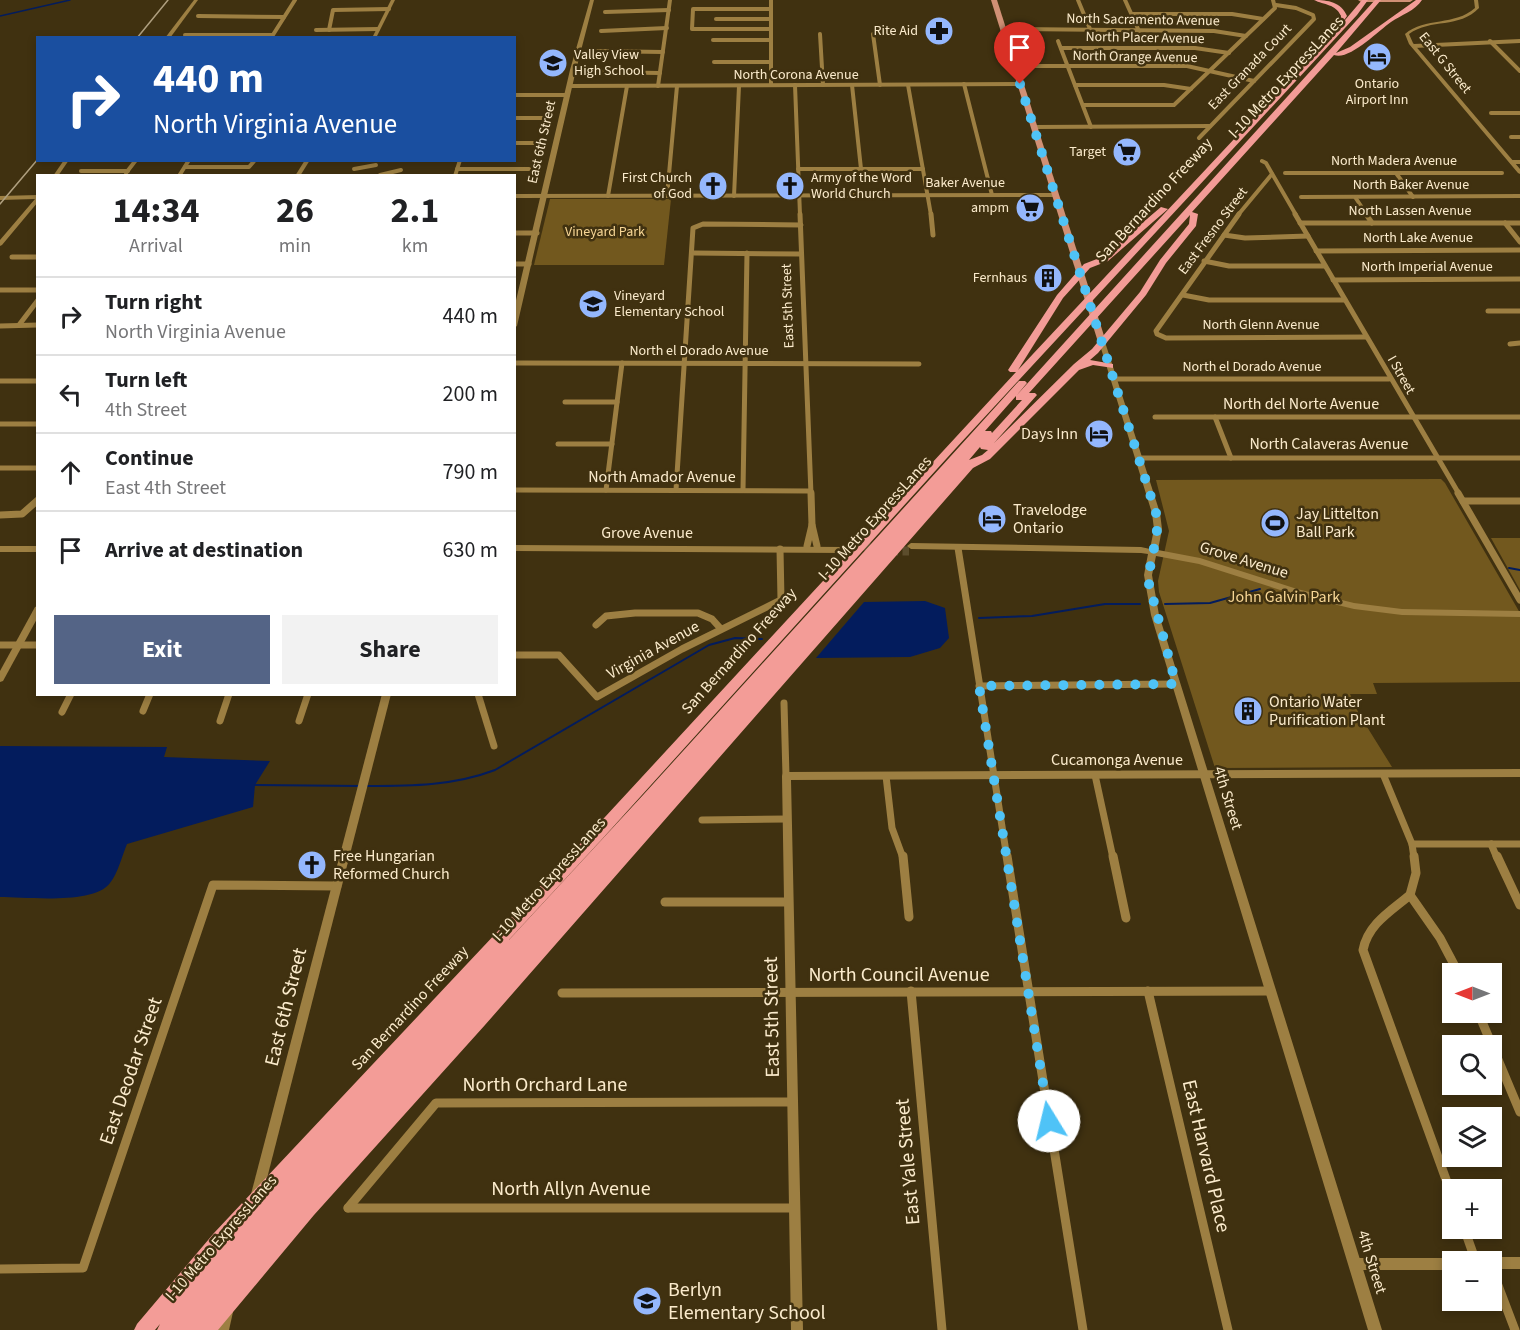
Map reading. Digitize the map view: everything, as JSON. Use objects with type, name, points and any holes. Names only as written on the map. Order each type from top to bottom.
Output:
[{"type":"highway","points":[[1317,0],[1338,7],[1344,14],[1324,41],[1322,49]]},
{"type":"highway","name":"San Bernardino Freeway","points":[[1099,304],[1182,199],[1365,0]]},
{"type":"highway","name":"I-10 Metro ExpressLanes","points":[[1099,304],[1355,21],[1365,0]]},
{"type":"highway","name":"I-10 Metro ExpressLanes","points":[[166,1330],[267,1210],[525,933],[673,770],[867,550],[1099,304],[1378,0]]},
{"type":"highway","name":"San Bernardino Freeway","points":[[206,1330],[308,1209],[480,1020],[977,419],[1194,214],[1283,112],[1337,56],[1383,0]]},
{"type":"highway","points":[[1337,56],[1345,53],[1381,24],[1412,7],[1419,0]]},
{"type":"highway","points":[[977,419],[987,399],[1015,367],[1060,297],[1087,266],[1105,259],[1163,209],[1182,199]]},
{"type":"highway","points":[[970,465],[986,457],[1102,342],[1143,292],[1167,256],[1193,224],[1194,214]]},
{"type":"highway","name":"San Bernardino Freeway","points":[[143,1330],[220,1239],[867,550],[907,547],[1084,320]]},
{"type":"highway","points":[[1071,373],[1089,363],[1110,366]]},
{"type":"highway","name":"I-10 Metro ExpressLanes","points":[[186,1330],[290,1206],[562,909],[867,550]]},
{"type":"highway","points":[[598,834],[673,770]]},
{"type":"highway","points":[[480,1020],[562,909]]},
{"type":"highway","points":[[152,1330],[175,1291]]},
{"type":"main road","name":"East 6th Street","points":[[516,310],[518,294],[537,233],[592,0]]},
{"type":"main road","name":"4th Street","points":[[994,0],[1157,518],[1158,529],[1148,575],[1153,604],[1375,1330]]},
{"type":"main road","points":[[1365,0],[1410,0]]},
{"type":"main road","name":"Grove Avenue","points":[[780,549],[789,546],[817,546],[867,550]]},
{"type":"main road","name":"Grove Avenue","points":[[907,547],[948,551],[957,549],[1113,548],[1153,552],[1203,562],[1296,592],[1354,606],[1402,612],[1520,614]]},
{"type":"main road","name":"Grove Avenue","points":[[516,548],[780,549],[789,552],[867,550]]},
{"type":"main road","points":[[0,549],[36,549]]},
{"type":"main road","name":"East 6th Street","points":[[222,1330],[387,696]]},
{"type":"street","points":[[169,36],[196,0]]},
{"type":"street","points":[[185,35],[271,36],[295,0]]},
{"type":"street","points":[[375,36],[393,0]]},
{"type":"street","points":[[658,86],[670,0]]},
{"type":"street","points":[[771,0],[771,85]]},
{"type":"street","points":[[1078,0],[1090,29]]},
{"type":"street","points":[[1125,0],[1139,31]]},
{"type":"street","name":"East G Street","points":[[1476,0],[1477,8],[1467,16],[1412,29],[1407,34],[1413,46],[1520,172]]},
{"type":"street","points":[[1084,105],[1174,105],[1263,19],[1274,2]]},
{"type":"street","name":"East Granada Court","points":[[1199,138],[1314,19],[1312,15],[1299,9],[1274,2]]},
{"type":"street","points":[[329,30],[333,10],[389,9]]},
{"type":"street","points":[[771,9],[693,9],[692,29],[771,29]]},
{"type":"street","points":[[606,12],[669,10]]},
{"type":"street","points":[[1132,14],[1232,14],[1263,19]]},
{"type":"street","points":[[198,16],[284,17]]},
{"type":"street","points":[[716,19],[771,19]]},
{"type":"street","points":[[316,30],[378,28]]},
{"type":"street","points":[[602,31],[667,28]]},
{"type":"street","name":"North Sacramento Avenue","points":[[1003,29],[1214,31],[1246,36]]},
{"type":"street","points":[[820,34],[824,85]]},
{"type":"street","points":[[873,34],[880,85]]},
{"type":"street","points":[[713,40],[771,40]]},
{"type":"street","points":[[1058,41],[1091,127]]},
{"type":"street","points":[[1490,41],[1520,71]]},
{"type":"street","points":[[1413,46],[1520,41]]},
{"type":"street","name":"North Placer Avenue","points":[[1061,48],[1195,48],[1229,53]]},
{"type":"street","points":[[598,51],[663,52]]},
{"type":"street","points":[[714,62],[771,62]]},
{"type":"street","name":"North Orange Avenue","points":[[1015,66],[1177,66],[1210,70],[1254,81]]},
{"type":"street","points":[[592,72],[660,73]]},
{"type":"street","points":[[964,84],[992,195]]},
{"type":"street","name":"North Corona Avenue","points":[[571,86],[1020,84]]},
{"type":"street","name":"East 5th Street","points":[[795,85],[812,525],[807,546]]},
{"type":"street","points":[[852,85],[861,169]]},
{"type":"street","points":[[908,85],[933,235]]},
{"type":"street","points":[[1075,85],[1164,85],[1191,89]]},
{"type":"street","points":[[608,196],[627,86]]},
{"type":"street","points":[[667,196],[677,86]]},
{"type":"street","points":[[734,195],[739,86]]},
{"type":"street","points":[[516,95],[568,95]]},
{"type":"street","points":[[1491,113],[1520,113]]},
{"type":"street","points":[[516,118],[542,118]]},
{"type":"street","points":[[1034,127],[1210,126]]},
{"type":"street","points":[[1511,137],[1520,137]]},
{"type":"street","points":[[516,143],[535,143]]},
{"type":"street","name":"I Street","points":[[1262,161],[1272,174],[1389,379],[1520,600]]},
{"type":"street","points":[[180,174],[188,162]]},
{"type":"street","points":[[185,167],[249,167],[253,162]]},
{"type":"street","points":[[455,174],[459,162]]},
{"type":"street","points":[[1512,162],[1520,162]]},
{"type":"street","points":[[354,169],[375,163]]},
{"type":"street","points":[[457,170],[529,169]]},
{"type":"street","points":[[798,169],[923,169]]},
{"type":"street","points":[[384,174],[401,170]]},
{"type":"street","points":[[81,171],[126,173]]},
{"type":"street","name":"North Madera Avenue","points":[[1285,173],[1502,173]]},
{"type":"street","points":[[1396,173],[1413,197]]},
{"type":"street","name":"East Fresno Street","points":[[1157,334],[1156,331],[1183,295],[1190,280],[1272,174]]},
{"type":"street","name":"Baker Avenue","points":[[516,196],[1055,195]]},
{"type":"street","name":"North Baker Avenue","points":[[1301,197],[1520,196]]},
{"type":"street","points":[[0,197],[36,197]]},
{"type":"street","points":[[1355,197],[1372,223]]},
{"type":"street","points":[[0,244],[36,199]]},
{"type":"street","name":"North Lassen Avenue","points":[[1300,223],[1520,223]]},
{"type":"street","points":[[1505,223],[1520,242]]},
{"type":"street","points":[[676,490],[693,228],[697,225],[801,225]]},
{"type":"street","points":[[516,233],[537,233]]},
{"type":"street","points":[[1224,235],[1245,238],[1308,236]]},
{"type":"street","name":"North Lake Avenue","points":[[1316,250],[1520,250]]},
{"type":"street","points":[[743,490],[747,253]]},
{"type":"street","points":[[693,254],[801,254]]},
{"type":"street","points":[[12,257],[36,257]]},
{"type":"street","points":[[1204,261],[1229,266],[1325,266]]},
{"type":"street","points":[[516,264],[529,264]]},
{"type":"street","name":"North Imperial Avenue","points":[[1333,279],[1520,279]]},
{"type":"street","points":[[0,290],[36,290]]},
{"type":"street","points":[[1183,295],[1209,300],[1345,300]]},
{"type":"street","points":[[19,325],[36,303]]},
{"type":"street","points":[[1488,311],[1520,311]]},
{"type":"street","points":[[0,326],[36,325]]},
{"type":"street","name":"North Glenn Avenue","points":[[1157,334],[1166,338],[1366,337]]},
{"type":"street","points":[[1510,344],[1520,344]]},
{"type":"street","name":"North el Dorado Avenue","points":[[516,363],[920,364]]},
{"type":"street","points":[[606,490],[622,363]]},
{"type":"street","name":"North el Dorado Avenue","points":[[1114,379],[1389,379]]},
{"type":"street","points":[[0,381],[36,381]]},
{"type":"street","points":[[565,402],[617,402]]},
{"type":"street","name":"North del Norte Avenue","points":[[1155,417],[1520,417]]},
{"type":"street","points":[[1215,417],[1231,458]]},
{"type":"street","points":[[0,424],[36,424]]},
{"type":"street","points":[[558,444],[612,444]]},
{"type":"street","name":"North Calaveras Avenue","points":[[1139,458],[1520,458]]},
{"type":"street","points":[[0,468],[36,468]]},
{"type":"street","name":"North Amador Avenue","points":[[516,490],[810,491]]},
{"type":"street","points":[[1463,501],[1520,501]]},
{"type":"street","points":[[0,515],[20,515],[28,512],[36,502]]},
{"type":"street","name":"East 5th Street","points":[[812,525],[817,546]]},
{"type":"street","points":[[780,549],[781,600]]},
{"type":"street","points":[[957,549],[1083,1330]]},
{"type":"street","name":"Virginia Avenue","points":[[516,655],[559,655],[597,697],[721,629],[781,600]]},
{"type":"street","points":[[0,679],[36,613]]},
{"type":"street","points":[[596,625],[606,616],[635,613],[698,614],[712,619],[721,629]]},
{"type":"street","points":[[0,645],[36,645]]},
{"type":"street","points":[[979,686],[1176,684]]},
{"type":"street","points":[[62,712],[70,696]]},
{"type":"street","points":[[143,711],[149,696]]},
{"type":"street","points":[[220,721],[228,696]]},
{"type":"street","points":[[299,721],[307,696]]},
{"type":"street","points":[[478,696],[494,746]]},
{"type":"street","name":"East 5th Street","points":[[784,703],[796,1330]]},
{"type":"street","points":[[1383,774],[1412,844],[1416,873],[1410,896],[1369,931],[1363,939],[1363,950],[1446,1179]]},
{"type":"street","name":"Cucamonga Avenue","points":[[786,776],[1520,774]]},
{"type":"street","points":[[1095,775],[1126,918]]},
{"type":"street","points":[[886,776],[892,828],[903,856],[909,916]]},
{"type":"street","points":[[702,820],[787,819]]},
{"type":"street","points":[[1412,844],[1520,844]]},
{"type":"street","points":[[1491,844],[1520,905]]},
{"type":"street","name":"East Deodar Street","points":[[0,1269],[83,1268],[213,885],[337,886]]},
{"type":"street","points":[[1410,896],[1440,938],[1453,963]]},
{"type":"street","points":[[665,902],[788,902]]},
{"type":"street","name":"East Yale Street","points":[[911,991],[942,1330]]},
{"type":"street","name":"East Harvard Place","points":[[1148,991],[1228,1330]]},
{"type":"street","name":"North Council Avenue","points":[[562,993],[1271,991]]},
{"type":"street","points":[[1483,1023],[1520,1112]]},
{"type":"street","name":"North Orchard Lane","points":[[348,1208],[436,1103],[791,1102]]},
{"type":"street","name":"North Allyn Avenue","points":[[348,1208],[794,1208]]},
{"type":"street","points":[[1502,1264],[1520,1263]]},
{"type":"street","points":[[1355,1264],[1442,1264]]},
{"type":"street","points":[[1502,1295],[1515,1330]]},
{"type":"green space","name":"Vineyard Park","points":[[550,199],[671,199],[664,265],[534,265]]},
{"type":"green space","name":"John Galvin Park","points":[[1441,479],[1520,613],[1520,682],[1373,683],[1377,694],[1350,694],[1359,714],[1392,767],[1215,768],[1159,592],[1158,581],[1169,531],[1156,480]]},
{"type":"green space","points":[[1491,538],[1520,538],[1520,590]]},
{"type":"shaded area","points":[[925,601],[945,608],[949,638],[940,648],[910,657],[816,658],[864,602]]},
{"type":"shaded area","points":[[0,746],[167,747],[164,757],[270,761],[255,785],[253,807],[127,844],[113,879],[102,890],[75,897],[0,897]]},
{"type":"waterway","points":[[0,16],[70,0]]},
{"type":"waterway","points":[[1509,568],[1520,570]]},
{"type":"waterway","points":[[1165,604],[1210,603],[1260,589]]},
{"type":"waterway","points":[[979,618],[1032,616],[1105,604],[1140,604]]},
{"type":"waterway","points":[[366,786],[448,782],[495,770],[709,645],[735,638],[762,639]]},
{"type":"waterway","points":[[255,785],[360,786]]},
{"type":"tunnel","points":[[848,546],[882,546]]},
{"type":"tunnel","points":[[889,551],[909,551]]},
{"type":"railway","points":[[139,36],[168,0]]},
{"type":"railway","points":[[0,204],[36,161]]},
{"type":"place","name":"Rite Aid","points":[[939,31]]},
{"type":"place","name":"Ontario Airport Inn","points":[[1377,57]]},
{"type":"place","name":"Valley View High School","points":[[553,63]]},
{"type":"place","name":"Target","points":[[1127,152]]},
{"type":"place","name":"First Church of God","points":[[713,186]]},
{"type":"place","name":"Army of the Word World Church","points":[[790,186]]},
{"type":"place","name":"ampm","points":[[1030,208]]},
{"type":"place","name":"Fernhaus","points":[[1048,278]]},
{"type":"place","name":"Vineyard Elementary School","points":[[593,304]]},
{"type":"place","name":"Days Inn","points":[[1099,434]]},
{"type":"place","name":"Travelodge Ontario","points":[[992,519]]},
{"type":"place","name":"Jay Littelton Ball Park","points":[[1275,523]]},
{"type":"place","name":"Ontario Water Purification Plant","points":[[1248,711]]},
{"type":"place","name":"Free Hungarian Reformed Church","points":[[312,865]]},
{"type":"place","name":"Berlyn Elementary School","points":[[647,1301]]},
{"type":"route","points":[[1020,84],[1156,513],[1158,529],[1149,570],[1149,584],[1153,607],[1176,684],[979,686],[1049,1121]]}]
